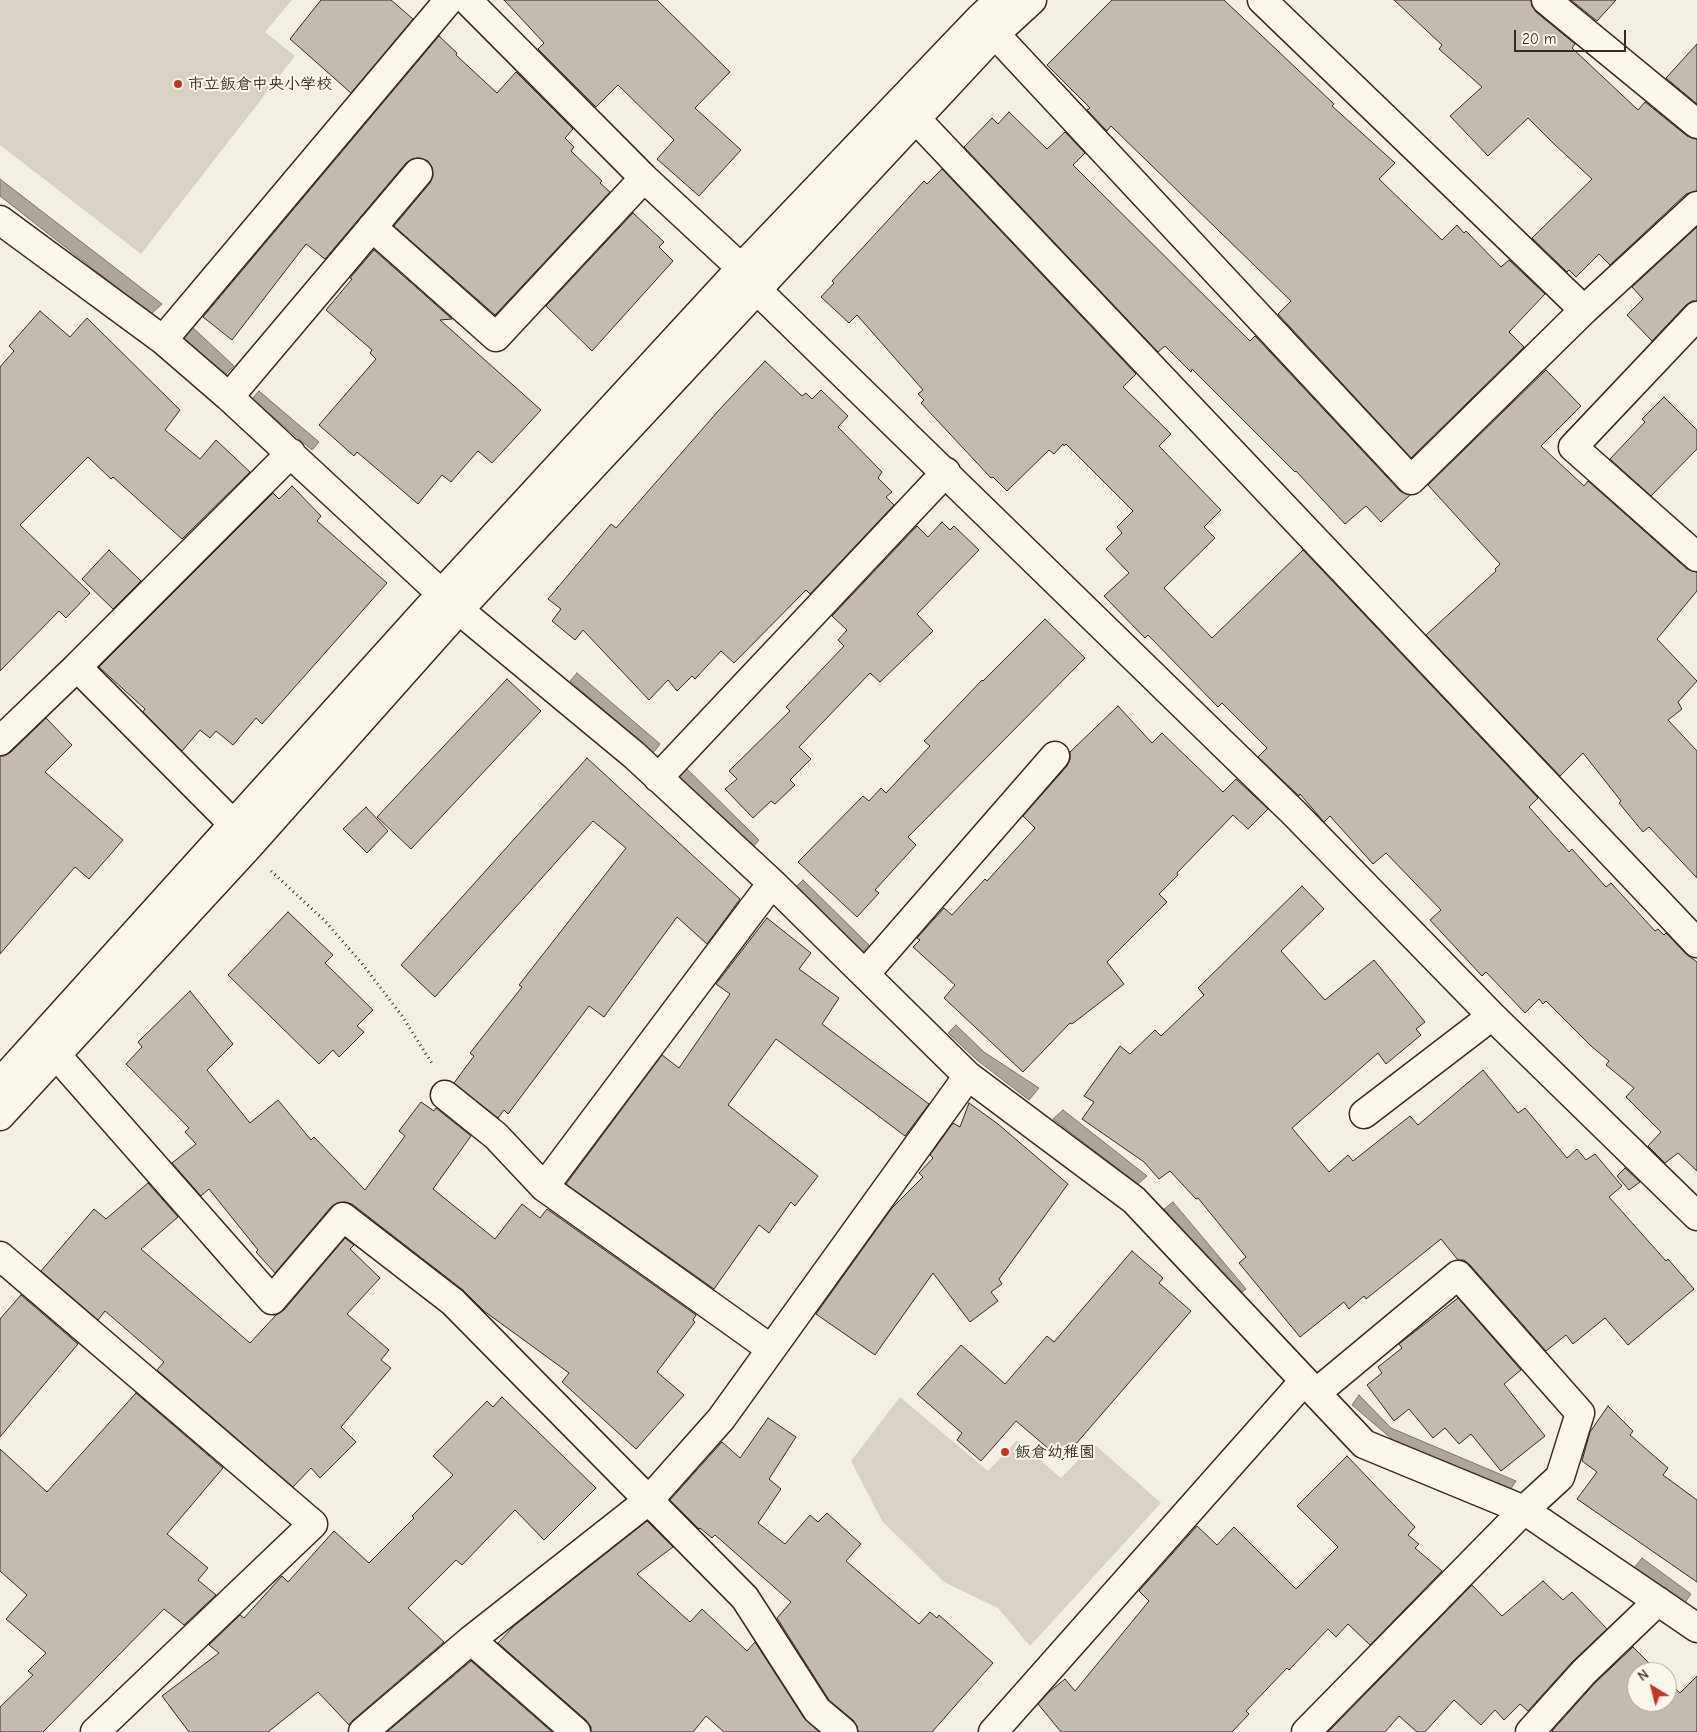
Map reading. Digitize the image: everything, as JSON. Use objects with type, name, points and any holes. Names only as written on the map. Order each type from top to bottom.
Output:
[{"type":"street","points":[[163,340],[449,0]]},
{"type":"street","points":[[467,0],[644,178],[1295,814],[1492,1016],[1697,1216]]},
{"type":"street","points":[[0,1116],[49,1046],[234,825],[450,602],[748,279],[972,26],[999,0]]},
{"type":"street","points":[[748,279],[916,119],[995,34],[1032,0]]},
{"type":"street","points":[[1262,0],[1584,310]]},
{"type":"street","points":[[1546,0],[1697,124]]},
{"type":"street","points":[[995,34],[1411,480],[1584,310],[1697,206]]},
{"type":"street","points":[[916,119],[1697,943]]},
{"type":"street","points":[[229,397],[418,173]]},
{"type":"street","points":[[372,227],[496,337],[644,178]]},
{"type":"street","points":[[0,220],[163,340],[229,397],[450,602],[634,755],[772,883],[968,1076],[1134,1200],[1364,1444],[1524,1510],[1697,1628]]},
{"type":"street","points":[[1697,316],[1572,447],[1697,557]]},
{"type":"street","points":[[0,741],[77,668],[291,453]]},
{"type":"street","points":[[658,778],[946,472]]},
{"type":"street","points":[[0,1083],[49,1046],[248,847],[450,602]]},
{"type":"street","points":[[77,668],[234,825]]},
{"type":"street","points":[[865,974],[1055,756]]},
{"type":"street","points":[[544,1187],[772,883]]},
{"type":"street","points":[[1364,1114],[1492,1016]]},
{"type":"street","points":[[49,1046],[272,1300],[343,1217],[453,1302],[745,1598],[817,1710],[843,1732]]},
{"type":"street","points":[[363,1732],[471,1640],[649,1500],[721,1419],[968,1076]]},
{"type":"street","points":[[445,1095],[496,1136],[544,1187],[771,1349]]},
{"type":"street","points":[[0,1256],[313,1524],[95,1732]]},
{"type":"street","points":[[992,1732],[1310,1387],[1458,1275],[1580,1413],[1560,1477],[1524,1510],[1306,1732]]},
{"type":"street","points":[[1530,1732],[1584,1672],[1658,1601]]},
{"type":"street","points":[[471,1640],[576,1732]]},
{"type":"path","points":[[270,871],[325,921],[364,966],[402,1016],[436,1069],[445,1095]]},
{"type":"shaded area","name":"市立飯倉中央小学校","points":[[0,0],[292,0],[265,32],[295,56],[141,254],[0,145]]},
{"type":"shaded area","points":[[0,179],[162,304],[151,314],[0,196]]},
{"type":"shaded area","points":[[189,324],[234,366],[223,377],[178,335]]},
{"type":"shaded area","points":[[259,391],[319,442],[312,450],[252,399]]},
{"type":"shaded area","points":[[577,673],[660,744],[653,753],[570,681]]},
{"type":"shaded area","points":[[685,767],[759,840],[751,849],[676,776]]},
{"type":"shaded area","points":[[803,880],[869,945],[859,956],[793,890]]},
{"type":"shaded area","points":[[956,1025],[984,1052],[1039,1088],[1029,1100],[977,1060],[948,1033]]},
{"type":"shaded area","points":[[1063,1110],[1147,1176],[1138,1184],[1053,1119]]},
{"type":"shaded area","points":[[1173,1202],[1246,1289],[1237,1296],[1164,1209]]},
{"type":"shaded area","points":[[1359,1395],[1391,1428],[1516,1481],[1508,1493],[1399,1445],[1352,1405]]},
{"type":"shaded area","points":[[900,1397],[988,1471],[1017,1440],[1061,1478],[1094,1444],[1161,1503],[1030,1646],[998,1608],[944,1582],[882,1521],[851,1461]]},
{"type":"shaded area","points":[[1642,1558],[1691,1594],[1684,1604],[1634,1568]]},
{"type":"building","points":[[321,0],[391,0],[413,19],[351,93],[290,39]]},
{"type":"building","points":[[504,0],[657,0],[730,72],[695,108],[741,150],[699,196],[657,159],[674,140],[618,85],[596,107],[538,49],[544,43]]},
{"type":"building","points":[[1112,0],[1224,0],[1334,104],[1332,106],[1395,163],[1379,179],[1442,240],[1457,225],[1464,233],[1466,231],[1501,267],[1509,260],[1545,294],[1509,332],[1524,347],[1411,458],[1278,314],[1291,301],[1111,126],[1107,131],[1087,110],[1090,108],[1047,65]]},
{"type":"building","points":[[1394,0],[1531,0],[1536,12],[1575,44],[1572,48],[1638,110],[1645,102],[1687,136],[1697,139],[1697,191],[1686,194],[1610,265],[1599,254],[1576,277],[1569,270],[1567,272],[1532,238],[1592,179],[1528,118],[1488,156],[1450,116],[1482,87],[1439,49],[1442,45]]},
{"type":"building","points":[[1571,0],[1616,0],[1597,21]]},
{"type":"building","points":[[439,36],[457,53],[456,55],[497,93],[516,72],[573,129],[565,138],[574,147],[571,151],[602,181],[600,183],[610,192],[495,315],[394,226],[430,183],[433,176],[432,167],[428,161],[420,158],[412,159],[406,163],[325,259],[306,244],[232,340],[203,317]]},
{"type":"building","points":[[1697,44],[1697,104],[1666,78]]},
{"type":"building","points":[[1009,112],[1047,149],[1065,132],[1085,153],[1073,165],[1250,341],[1255,336],[1400,491],[1410,495],[1381,522],[1366,506],[1345,524],[1296,471],[1192,369],[1191,372],[1165,346],[1158,352],[964,147],[992,118],[998,124]]},
{"type":"building","points":[[942,169],[1136,374],[1123,387],[1171,434],[1159,446],[1221,510],[1204,527],[1215,538],[1164,588],[1212,638],[1303,550],[1538,798],[1529,807],[1569,852],[1572,849],[1606,887],[1611,883],[1655,931],[1658,929],[1664,935],[1666,933],[1686,954],[1697,962],[1697,1171],[1678,1153],[1665,1163],[1648,1146],[1661,1132],[1626,1097],[1634,1088],[1606,1065],[1609,1061],[1591,1046],[1546,1001],[1543,1004],[1539,999],[1525,1013],[1486,972],[1482,976],[1430,920],[1441,910],[1386,853],[1373,864],[1330,816],[1324,822],[1300,794],[1299,796],[1258,757],[1267,748],[1222,703],[1218,707],[1148,635],[1145,638],[1104,596],[1129,573],[1106,549],[1122,533],[1117,527],[1133,511],[1066,444],[1064,446],[1063,444],[1054,454],[1049,450],[1007,491],[993,477],[991,478],[921,403],[924,400],[918,394],[923,390],[857,315],[849,323],[821,297],[834,283],[832,281],[924,181],[927,184]]},
{"type":"building","points":[[633,213],[664,242],[659,247],[673,261],[592,351],[546,306]]},
{"type":"building","points":[[1697,227],[1697,301],[1692,301],[1686,305],[1652,341],[1627,315],[1643,299],[1632,287]]},
{"type":"building","points":[[374,250],[452,319],[440,320],[541,410],[492,463],[478,451],[451,482],[442,475],[418,504],[357,452],[354,456],[319,425],[376,359],[370,353],[372,350],[326,310]]},
{"type":"building","points":[[40,311],[70,337],[87,318],[180,410],[165,430],[200,459],[216,440],[250,472],[182,539],[88,457],[20,525],[90,593],[66,618],[59,611],[0,671],[0,367],[14,351],[9,346]]},
{"type":"building","points":[[765,361],[802,396],[806,393],[812,399],[821,390],[848,416],[838,427],[882,472],[878,478],[892,492],[886,497],[894,505],[810,594],[806,590],[734,663],[721,651],[695,679],[692,676],[677,691],[668,680],[649,700],[583,630],[575,640],[552,621],[561,609],[548,599],[611,524],[616,528],[719,410]]},
{"type":"building","points":[[1546,370],[1581,406],[1541,446],[1584,486],[1588,481],[1687,569],[1697,572],[1697,591],[1657,639],[1697,681],[1678,702],[1682,709],[1668,720],[1697,751],[1697,878],[1649,827],[1643,832],[1619,803],[1621,801],[1583,753],[1560,776],[1426,635],[1496,571],[1495,569],[1500,564],[1428,485]]},
{"type":"building","points":[[1664,397],[1697,430],[1697,449],[1651,496],[1610,459],[1645,422],[1642,419]]},
{"type":"building","points":[[292,486],[321,516],[317,521],[387,583],[262,724],[256,718],[233,745],[216,731],[210,738],[200,730],[182,751],[143,712],[145,709],[99,667],[273,493],[279,499]]},
{"type":"building","points":[[942,522],[950,530],[954,526],[979,550],[917,614],[933,631],[880,682],[870,673],[799,747],[811,759],[790,780],[795,785],[775,804],[771,801],[753,818],[725,789],[737,779],[729,771],[790,711],[786,707],[844,646],[838,640],[847,630],[832,616],[917,526],[928,537]]},
{"type":"building","points":[[109,550],[141,581],[113,609],[82,579]]},
{"type":"building","points":[[1045,619],[1085,658],[908,837],[916,845],[875,890],[879,893],[857,917],[798,862],[863,796],[869,801],[881,788],[886,793],[930,746],[924,741],[982,680]]},
{"type":"building","points":[[507,679],[541,711],[411,849],[377,817]]},
{"type":"building","points":[[1118,706],[1152,743],[1162,733],[1223,792],[1236,779],[1268,809],[1248,829],[1233,815],[1177,873],[1178,875],[1159,894],[1167,902],[1107,962],[1124,984],[1072,1024],[1070,1023],[1023,1072],[944,998],[955,985],[913,947],[920,940],[917,938],[944,908],[952,915],[985,879],[987,881],[1035,828],[1023,816],[1067,766],[1070,752]]},
{"type":"building","points":[[46,718],[72,745],[45,772],[123,840],[89,879],[75,867],[0,954],[0,756],[11,752]]},
{"type":"building","points":[[587,758],[740,899],[707,944],[677,917],[604,1017],[589,1006],[508,1114],[504,1110],[498,1118],[454,1083],[474,1056],[470,1053],[522,987],[519,985],[626,848],[593,821],[435,997],[401,965]]},
{"type":"building","points":[[366,807],[388,831],[367,853],[343,829]]},
{"type":"building","points":[[1302,886],[1324,909],[1281,951],[1325,1000],[1374,960],[1425,1022],[1416,1029],[1421,1035],[1386,1064],[1378,1053],[1292,1128],[1329,1172],[1348,1155],[1353,1161],[1410,1116],[1418,1125],[1483,1070],[1518,1113],[1525,1108],[1567,1158],[1577,1149],[1586,1160],[1595,1154],[1622,1186],[1609,1197],[1666,1261],[1668,1259],[1694,1289],[1628,1345],[1605,1318],[1573,1344],[1566,1335],[1546,1351],[1470,1265],[1464,1260],[1458,1260],[1441,1239],[1366,1299],[1364,1296],[1349,1309],[1344,1302],[1300,1337],[1239,1263],[1246,1257],[1198,1198],[1196,1199],[1170,1171],[1159,1179],[1144,1162],[1082,1119],[1094,1102],[1084,1096],[1120,1046],[1130,1054],[1155,1030],[1161,1036],[1204,995],[1198,988]]},
{"type":"building","points":[[288,912],[333,955],[325,963],[373,1010],[357,1026],[364,1032],[339,1057],[333,1050],[319,1064],[228,975]]},
{"type":"building","points":[[767,918],[811,953],[799,969],[839,998],[822,1024],[929,1104],[905,1136],[776,1039],[728,1105],[818,1176],[795,1206],[791,1202],[769,1233],[759,1225],[714,1289],[566,1184],[662,1055],[679,1068],[730,994],[716,984]]},
{"type":"building","points":[[190,991],[233,1044],[207,1070],[250,1123],[278,1100],[311,1140],[314,1137],[365,1190],[405,1136],[399,1131],[421,1102],[434,1111],[436,1108],[471,1136],[433,1189],[495,1239],[522,1204],[540,1218],[547,1209],[696,1315],[693,1320],[695,1322],[657,1372],[684,1395],[636,1449],[562,1382],[569,1373],[484,1311],[463,1290],[352,1204],[345,1202],[337,1203],[331,1207],[275,1273],[256,1252],[258,1250],[209,1189],[201,1196],[172,1163],[196,1144],[185,1132],[189,1128],[126,1064],[142,1047],[138,1042]]},
{"type":"building","points":[[969,1103],[998,1124],[1068,1184],[999,1279],[1002,1284],[991,1292],[998,1301],[970,1322],[933,1273],[875,1355],[816,1314],[892,1208],[923,1177],[919,1173],[933,1158],[930,1155],[953,1123],[960,1127]]},
{"type":"building","points":[[1625,1168],[1640,1182],[1629,1190],[1617,1176]]},
{"type":"building","points":[[148,1183],[178,1217],[141,1249],[250,1343],[277,1314],[284,1310],[345,1238],[354,1245],[350,1249],[380,1278],[347,1314],[389,1350],[381,1360],[391,1368],[341,1427],[356,1442],[320,1478],[311,1468],[293,1487],[157,1370],[164,1362],[105,1311],[98,1320],[41,1271],[94,1209],[106,1219]]},
{"type":"building","points":[[1132,1251],[1163,1278],[1159,1283],[1191,1311],[1062,1460],[1016,1421],[981,1461],[957,1440],[962,1433],[917,1394],[961,1345],[1005,1384],[1047,1336],[1054,1342]]},
{"type":"building","points":[[21,1295],[78,1344],[0,1437],[0,1319]]},
{"type":"building","points":[[1458,1298],[1521,1370],[1504,1384],[1545,1436],[1501,1471],[1471,1434],[1459,1444],[1445,1428],[1433,1438],[1409,1409],[1394,1421],[1367,1385],[1382,1373],[1378,1367],[1402,1348],[1399,1344]]},
{"type":"building","points":[[136,1393],[223,1468],[167,1534],[208,1568],[198,1580],[216,1595],[184,1625],[164,1609],[43,1732],[0,1732],[0,1707],[33,1675],[28,1671],[46,1653],[6,1619],[27,1595],[0,1571],[0,1449],[47,1492]]},
{"type":"building","points":[[502,1397],[596,1488],[544,1540],[515,1510],[462,1565],[456,1560],[408,1608],[444,1642],[349,1725],[318,1692],[268,1732],[189,1732],[162,1696],[219,1653],[209,1645],[240,1615],[244,1618],[282,1576],[288,1582],[334,1531],[369,1563],[453,1475],[433,1456],[487,1401],[493,1407]]},
{"type":"building","points":[[1608,1406],[1633,1431],[1630,1435],[1668,1468],[1663,1475],[1697,1500],[1697,1582],[1577,1499],[1597,1472],[1582,1461],[1590,1432]]},
{"type":"building","points":[[768,1418],[796,1437],[769,1479],[781,1489],[758,1523],[785,1544],[810,1515],[818,1522],[827,1513],[861,1544],[846,1561],[919,1624],[930,1612],[937,1618],[939,1615],[993,1663],[932,1732],[858,1732],[853,1720],[829,1700],[777,1618],[791,1602],[715,1535],[712,1538],[699,1529],[670,1500],[722,1442],[740,1458]]},
{"type":"building","points":[[1347,1456],[1415,1527],[1408,1535],[1419,1544],[1415,1548],[1442,1571],[1370,1645],[1348,1624],[1336,1637],[1328,1629],[1246,1711],[1249,1714],[1232,1732],[1061,1732],[1038,1704],[1065,1679],[1075,1691],[1149,1601],[1139,1591],[1197,1526],[1217,1545],[1234,1527],[1296,1589],[1338,1547],[1297,1506]]},
{"type":"building","points":[[647,1521],[673,1547],[637,1574],[690,1622],[702,1609],[747,1651],[755,1642],[804,1718],[819,1732],[724,1732],[706,1716],[693,1732],[591,1732],[591,1727],[586,1720],[498,1643],[514,1626]]},
{"type":"building","points":[[1543,1581],[1563,1600],[1572,1592],[1607,1629],[1572,1662],[1528,1711],[1520,1704],[1504,1720],[1495,1710],[1481,1725],[1454,1700],[1425,1732],[1417,1732],[1399,1716],[1385,1732],[1328,1732],[1472,1585],[1502,1616]]},
{"type":"building","points":[[1633,1647],[1648,1662],[1627,1662],[1627,1712],[1677,1712],[1677,1690],[1680,1693],[1697,1676],[1697,1732],[1552,1731],[1595,1683]]},
{"type":"building","points":[[471,1661],[552,1732],[387,1732]]},
{"type":"place","name":"市立飯倉中央小学校","points":[[178,84]]},
{"type":"place","name":"飯倉幼稚園","points":[[1005,1452]]}]
